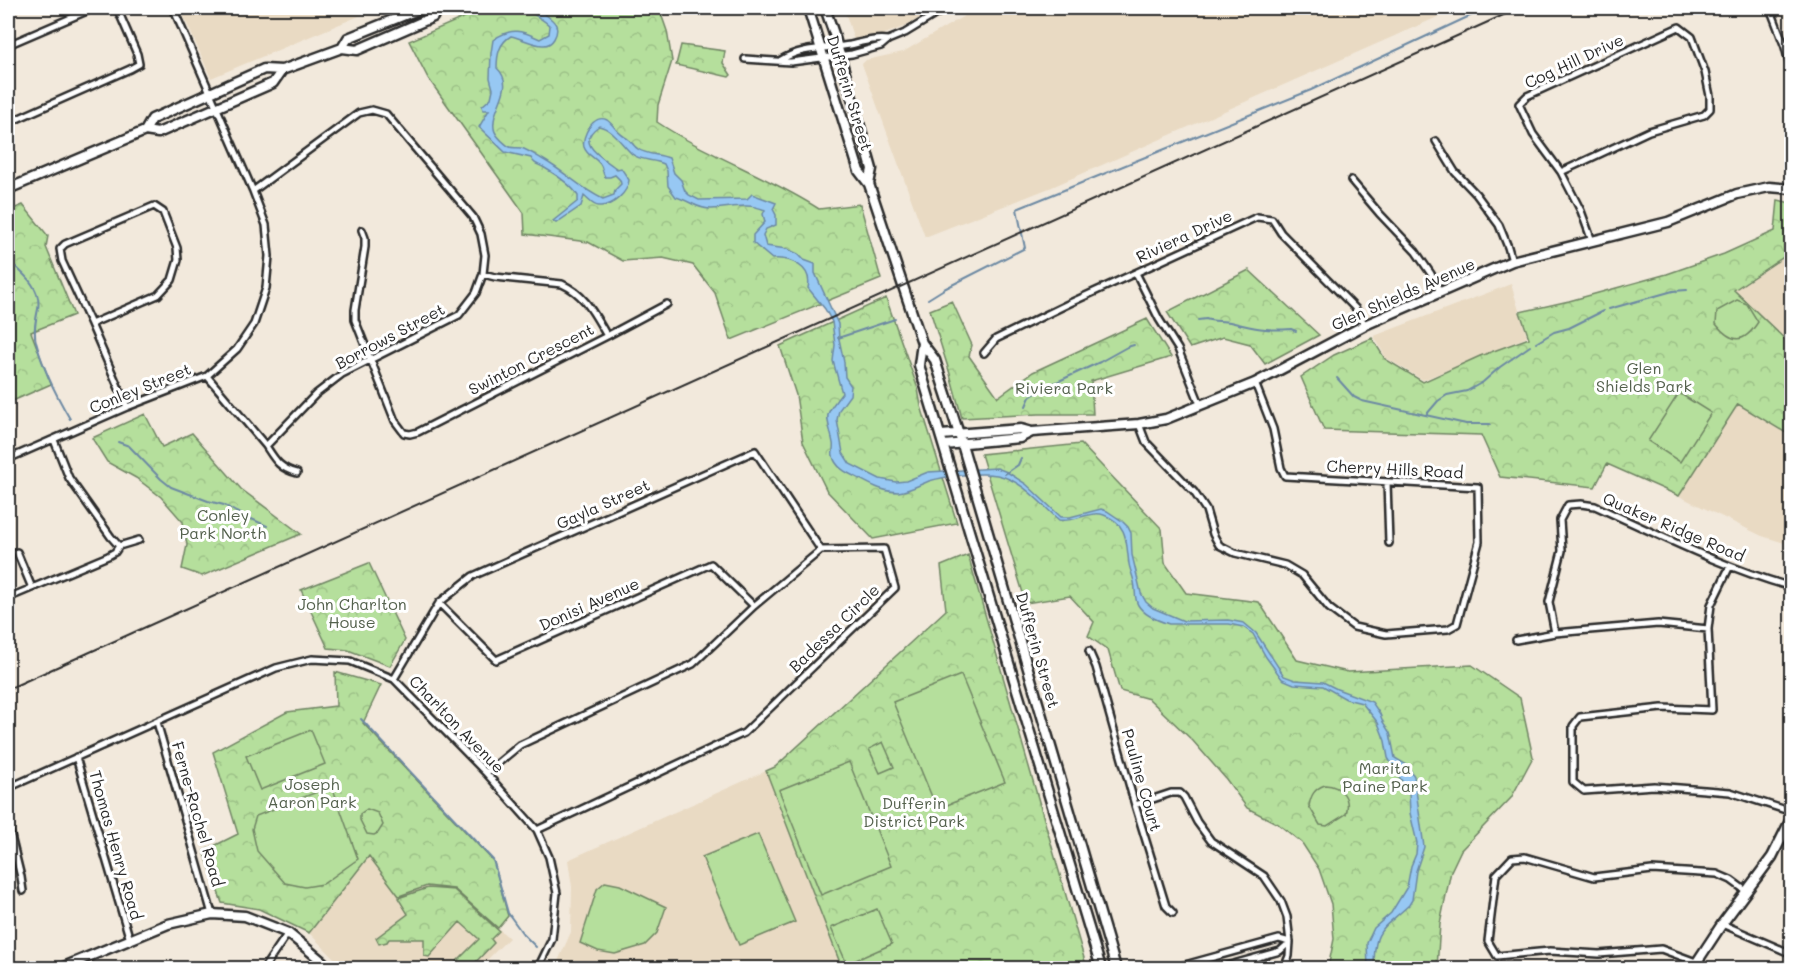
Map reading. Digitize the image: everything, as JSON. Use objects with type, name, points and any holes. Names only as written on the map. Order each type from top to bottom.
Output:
[{"type":"main road","points":[[342,48],[348,38],[422,8]]},
{"type":"main road","points":[[145,131],[152,119],[264,69],[282,70],[342,48],[357,50],[433,17],[438,8]]},
{"type":"main road","name":"Dufferin Street","points":[[808,8],[859,171],[869,184],[922,343],[935,360],[959,434],[1116,969]]},
{"type":"main road","name":"Dufferin Street","points":[[825,8],[838,46],[872,170],[869,184]]},
{"type":"main road","points":[[390,21],[395,34]]},
{"type":"main road","points":[[8,189],[145,131],[158,133],[216,108],[273,83],[282,70]]},
{"type":"main road","name":"Glen Shields Avenue","points":[[941,435],[1021,429],[1032,432],[1139,424],[1167,419],[1255,383],[1365,325],[1512,261],[1668,222],[1737,194],[1769,187],[1791,189]]},
{"type":"main road","name":"Dufferin Street","points":[[922,343],[920,365],[1078,899],[1101,969]]},
{"type":"main road","name":"Glen Shields Avenue","points":[[944,445],[1020,438],[1032,432]]},
{"type":"main road","points":[[1695,965],[1722,924],[1772,857],[1791,817]]},
{"type":"main road","points":[[61,969],[168,924],[212,914],[245,916],[288,933],[323,962],[327,969]]},
{"type":"street","points":[[8,45],[94,8]]},
{"type":"street","points":[[8,123],[139,64],[117,8]]},
{"type":"street","name":"Conley Street","points":[[8,459],[127,407],[207,376],[237,349],[254,324],[266,288],[269,256],[266,225],[173,8]]},
{"type":"street","points":[[745,60],[791,62],[840,56],[881,46],[946,8]]},
{"type":"street","points":[[1770,8],[1785,47],[1791,74]]},
{"type":"street","name":"Cog Hill Drive","points":[[1561,172],[1649,131],[1704,115],[1710,109],[1706,72],[1692,37],[1679,27],[1527,96],[1520,104],[1533,134],[1561,172],[1581,212],[1592,242]]},
{"type":"street","points":[[780,60],[790,54],[821,48],[880,39],[888,40]]},
{"type":"street","name":"Borrows Street","points":[[253,191],[359,113],[372,110],[386,114],[473,217],[481,234],[485,255],[483,274],[476,293],[459,315],[342,374],[316,394],[266,446]]},
{"type":"street","points":[[1436,141],[1455,172],[1476,194],[1498,225],[1509,246],[1512,261]]},
{"type":"street","points":[[1351,180],[1416,252],[1440,292]]},
{"type":"street","points":[[91,324],[158,296],[172,280],[178,260],[177,248],[164,212],[161,210],[154,206],[149,207],[61,246],[62,261],[127,407]]},
{"type":"street","name":"Riviera Drive","points":[[984,353],[996,339],[1257,217],[1272,219],[1281,233],[1356,309],[1365,325]]},
{"type":"street","points":[[362,230],[365,247],[355,310],[357,328],[371,361]]},
{"type":"street","points":[[1136,273],[1178,349],[1200,404]]},
{"type":"street","name":"Swinton Crescent","points":[[371,361],[395,421],[404,433],[410,434],[607,336],[590,306],[571,288],[562,284],[483,274]]},
{"type":"street","points":[[607,336],[667,304]]},
{"type":"street","points":[[207,376],[266,446],[278,465],[297,473]]},
{"type":"street","name":"Cherry Hills Road","points":[[1139,424],[1146,442],[1194,492],[1206,510],[1219,545],[1235,554],[1285,565],[1302,575],[1329,608],[1354,627],[1386,634],[1448,629],[1457,624],[1479,542],[1478,487],[1285,476],[1281,468],[1273,429],[1255,383]]},
{"type":"street","points":[[54,440],[69,478],[119,546]]},
{"type":"street","name":"Gayla Street","points":[[394,679],[439,603],[473,576],[755,452],[821,550]]},
{"type":"street","points":[[1388,482],[1389,543]]},
{"type":"street","name":"Quaker Ridge Road","points":[[1555,633],[1549,602],[1562,551],[1560,520],[1569,505],[1595,506],[1730,566],[1768,581],[1791,587]]},
{"type":"street","points":[[8,598],[108,556],[119,546],[139,540]]},
{"type":"street","name":"Badessa Circle","points":[[537,830],[744,733],[895,588],[884,549],[821,550]]},
{"type":"street","points":[[486,773],[520,745],[693,664],[754,606],[821,550]]},
{"type":"street","points":[[17,552],[32,588]]},
{"type":"street","name":"Donisi Avenue","points":[[439,603],[496,660],[711,564],[754,606]]},
{"type":"street","points":[[1730,566],[1711,605],[1708,629],[1712,710],[1662,708],[1580,717],[1573,726],[1573,782],[1584,791],[1654,786],[1730,792],[1791,812]]},
{"type":"street","points":[[1516,640],[1555,633],[1658,624],[1708,629]]},
{"type":"street","name":"Pauline Court","points":[[1089,651],[1096,667],[1166,906],[1173,913]]},
{"type":"street","name":"Charlton Avenue","points":[[8,788],[276,668],[312,659],[350,661],[394,679],[486,773],[537,830],[549,856],[557,893],[552,939],[538,969]]},
{"type":"street","name":"Ferne-Rachel Road","points":[[157,722],[212,914]]},
{"type":"street","name":"Thomas Henry Road","points":[[76,757],[130,940]]},
{"type":"street","points":[[1135,805],[1172,793],[1180,793],[1211,841],[1264,876],[1281,901],[1287,917],[1290,942],[1289,956],[1284,969]]},
{"type":"street","points":[[8,824],[21,877],[22,891]]},
{"type":"street","points":[[1695,965],[1661,949],[1599,954],[1550,951],[1497,956],[1488,941],[1496,875],[1512,858],[1526,857],[1594,877],[1652,870],[1717,874],[1731,880],[1746,891]]},
{"type":"street","points":[[1722,924],[1791,954]]},
{"type":"street","points":[[264,969],[288,933]]},
{"type":"street","points":[[1174,969],[1279,939],[1290,942]]},
{"type":"street","points":[[1219,969],[1280,951],[1290,942]]},
{"type":"shaded area","points":[[180,8],[378,8],[211,78]]},
{"type":"shaded area","points":[[844,8],[936,8],[906,26],[877,37],[854,40]]},
{"type":"shaded area","points":[[968,8],[1458,8],[1052,187],[925,237],[862,64],[866,60],[903,52],[969,13]]},
{"type":"shaded area","points":[[1791,252],[1791,345],[1734,290]]},
{"type":"shaded area","points":[[1511,284],[1527,337],[1423,380],[1386,358],[1374,336]]},
{"type":"shaded area","points":[[1738,404],[1791,436],[1791,545],[1762,536],[1679,496]]},
{"type":"shaded area","points":[[766,771],[842,968],[555,968],[571,932],[572,887],[568,860]]},
{"type":"shaded area","points":[[370,855],[399,896],[427,885],[454,889],[509,938],[479,968],[344,968],[309,933]]},
{"type":"green space","points":[[486,8],[659,8],[667,31],[672,61],[658,105],[657,122],[819,209],[860,204],[881,279],[731,340],[715,293],[693,265],[663,258],[623,261],[588,242],[525,234],[524,213],[428,78],[409,41]]},
{"type":"green space","points":[[681,45],[725,51],[723,63],[731,75],[729,77],[676,65]]},
{"type":"green space","name":"Glen Shields Park","points":[[1778,200],[1791,203],[1791,252],[1734,290],[1791,345],[1791,436],[1738,404],[1679,496],[1607,464],[1595,487],[1500,477],[1481,435],[1324,430],[1301,377],[1334,355],[1372,338],[1385,359],[1423,382],[1480,356],[1529,338],[1520,312],[1667,274],[1724,254],[1775,231]]},
{"type":"green space","points":[[23,205],[48,236],[46,247],[74,315],[31,332],[51,384],[8,403],[8,211]]},
{"type":"green space","points":[[1249,270],[1319,335],[1265,364],[1250,344],[1223,337],[1190,348],[1167,312]]},
{"type":"green space","points":[[886,298],[918,389],[921,406],[957,523],[873,539],[827,491],[803,442],[796,395],[780,346]]},
{"type":"green space","points":[[1737,300],[1747,304],[1758,322],[1748,334],[1738,339],[1727,335],[1716,324],[1717,311]]},
{"type":"green space","name":"Riviera Park","points":[[952,301],[972,345],[969,356],[998,397],[1033,372],[1147,319],[1171,357],[1091,381],[1093,414],[962,418],[930,310]]},
{"type":"green space","points":[[1679,393],[1711,413],[1680,462],[1648,441]]},
{"type":"green space","name":"Conley Park North","points":[[145,414],[162,447],[192,433],[241,489],[301,534],[202,576],[182,569],[187,545],[183,522],[161,497],[136,478],[107,462],[92,438]]},
{"type":"green space","name":"Marita Paine Park","points":[[1081,444],[1162,529],[1165,563],[1186,593],[1259,602],[1297,660],[1348,672],[1472,665],[1520,698],[1533,757],[1511,798],[1461,850],[1451,871],[1440,924],[1437,968],[1328,968],[1334,939],[1331,904],[1319,869],[1302,843],[1278,824],[1247,808],[1226,779],[1193,741],[1149,699],[1120,691],[1108,650],[1088,636],[1094,622],[1070,596],[1026,603],[981,454]]},
{"type":"green space","name":"Dufferin District Park","points":[[968,555],[1086,965],[1085,968],[842,968],[766,771],[775,767],[946,610],[941,566]]},
{"type":"green space","name":"John Charlton House","points":[[369,563],[405,640],[390,666],[348,650],[328,648],[301,590]]},
{"type":"green space","name":"Joseph Aaron Park","points":[[335,672],[381,685],[363,723],[494,862],[508,916],[498,928],[454,889],[427,886],[399,896],[369,856],[309,933],[259,909],[222,903],[204,851],[238,834],[213,752],[287,712],[336,706]]},
{"type":"green space","points":[[961,675],[1005,782],[937,809],[893,702]]},
{"type":"green space","points":[[311,730],[325,764],[260,790],[246,756]]},
{"type":"green space","points":[[883,742],[894,767],[880,773],[869,749]]},
{"type":"green space","points":[[849,762],[891,866],[821,895],[779,790]]},
{"type":"green space","points":[[1325,785],[1340,790],[1347,803],[1346,814],[1327,826],[1320,825],[1309,806],[1314,793]]},
{"type":"green space","points":[[332,786],[358,859],[323,884],[305,887],[285,883],[257,851],[252,829],[256,816]]},
{"type":"green space","points":[[367,809],[378,813],[383,825],[374,835],[367,834],[360,820],[360,814]]},
{"type":"green space","points":[[758,834],[795,922],[739,945],[702,857]]},
{"type":"green space","points":[[605,882],[620,885],[666,907],[657,933],[645,945],[615,954],[598,951],[580,943],[597,889]]},
{"type":"green space","points":[[428,888],[454,890],[499,931],[491,939],[494,943],[470,968],[450,968],[479,939],[460,922],[429,957],[424,956],[424,939],[389,939],[379,944],[376,938],[408,914],[398,898]]},
{"type":"green space","points":[[877,909],[892,944],[847,964],[831,928]]},
{"type":"water","points":[[525,8],[539,10],[552,20],[556,25],[556,36],[549,44],[539,45],[511,36],[501,46],[497,68],[505,82],[494,120],[494,131],[497,136],[508,146],[532,153],[603,199],[614,195],[615,190],[621,184],[620,180],[615,175],[605,177],[601,166],[584,147],[584,137],[589,127],[602,119],[608,121],[638,149],[669,158],[674,173],[681,180],[685,191],[699,200],[747,199],[752,194],[776,203],[773,209],[776,215],[776,225],[766,229],[763,235],[766,246],[787,249],[815,264],[815,273],[838,324],[845,377],[851,386],[850,395],[839,410],[837,420],[843,453],[850,464],[880,479],[896,482],[906,481],[928,472],[997,468],[1026,484],[1061,517],[1101,509],[1107,511],[1122,521],[1131,533],[1132,555],[1141,593],[1153,608],[1184,621],[1228,620],[1244,623],[1256,633],[1284,676],[1295,680],[1323,682],[1372,702],[1390,733],[1395,758],[1407,765],[1414,776],[1424,847],[1416,871],[1412,900],[1381,931],[1374,955],[1374,968],[1368,968],[1367,943],[1374,928],[1391,913],[1407,887],[1417,843],[1410,813],[1409,793],[1388,758],[1378,723],[1362,703],[1346,699],[1323,686],[1294,684],[1282,679],[1253,634],[1243,627],[1229,624],[1169,624],[1148,615],[1137,602],[1125,535],[1118,524],[1104,515],[1093,514],[1070,520],[1059,520],[1023,487],[997,475],[972,474],[944,478],[898,492],[876,487],[842,469],[833,456],[828,421],[831,407],[842,393],[833,361],[835,345],[832,322],[808,288],[809,281],[804,269],[793,262],[772,259],[753,243],[753,235],[765,222],[763,214],[765,210],[745,206],[707,209],[676,197],[668,186],[664,164],[635,156],[613,134],[599,126],[589,139],[590,145],[599,156],[617,169],[621,168],[629,180],[628,185],[619,198],[604,206],[595,205],[584,196],[581,206],[556,223],[553,221],[578,201],[578,196],[571,187],[533,162],[531,158],[505,152],[479,127],[489,110],[483,110],[482,106],[491,98],[493,89],[490,78],[493,40],[505,33],[516,31],[540,39],[549,34],[550,26]]},
{"type":"waterway","points":[[928,299],[1025,248],[1017,209],[1311,90],[1487,8]]},
{"type":"waterway","points":[[8,260],[25,275],[37,294],[36,342],[50,382],[70,419]]},
{"type":"waterway","points":[[1609,309],[1673,291],[1687,290]]},
{"type":"waterway","points":[[1536,343],[1554,332],[1569,328],[1603,311]]},
{"type":"waterway","points":[[838,338],[895,319]]},
{"type":"waterway","points":[[1198,320],[1227,321],[1260,328],[1296,331]]},
{"type":"waterway","points":[[1026,406],[1030,397],[1046,387],[1134,345]]},
{"type":"waterway","points":[[1426,415],[1438,401],[1447,395],[1467,391],[1483,382],[1530,346]]},
{"type":"waterway","points":[[1337,378],[1354,397],[1362,401],[1466,424],[1490,424]]},
{"type":"waterway","points":[[118,442],[129,446],[171,487],[224,505],[267,526]]},
{"type":"waterway","points":[[1005,474],[1018,465],[1021,458]]},
{"type":"waterway","points":[[361,719],[493,860],[508,913],[536,947]]},
{"type":"railway","points":[[8,689],[1519,8]]}]
